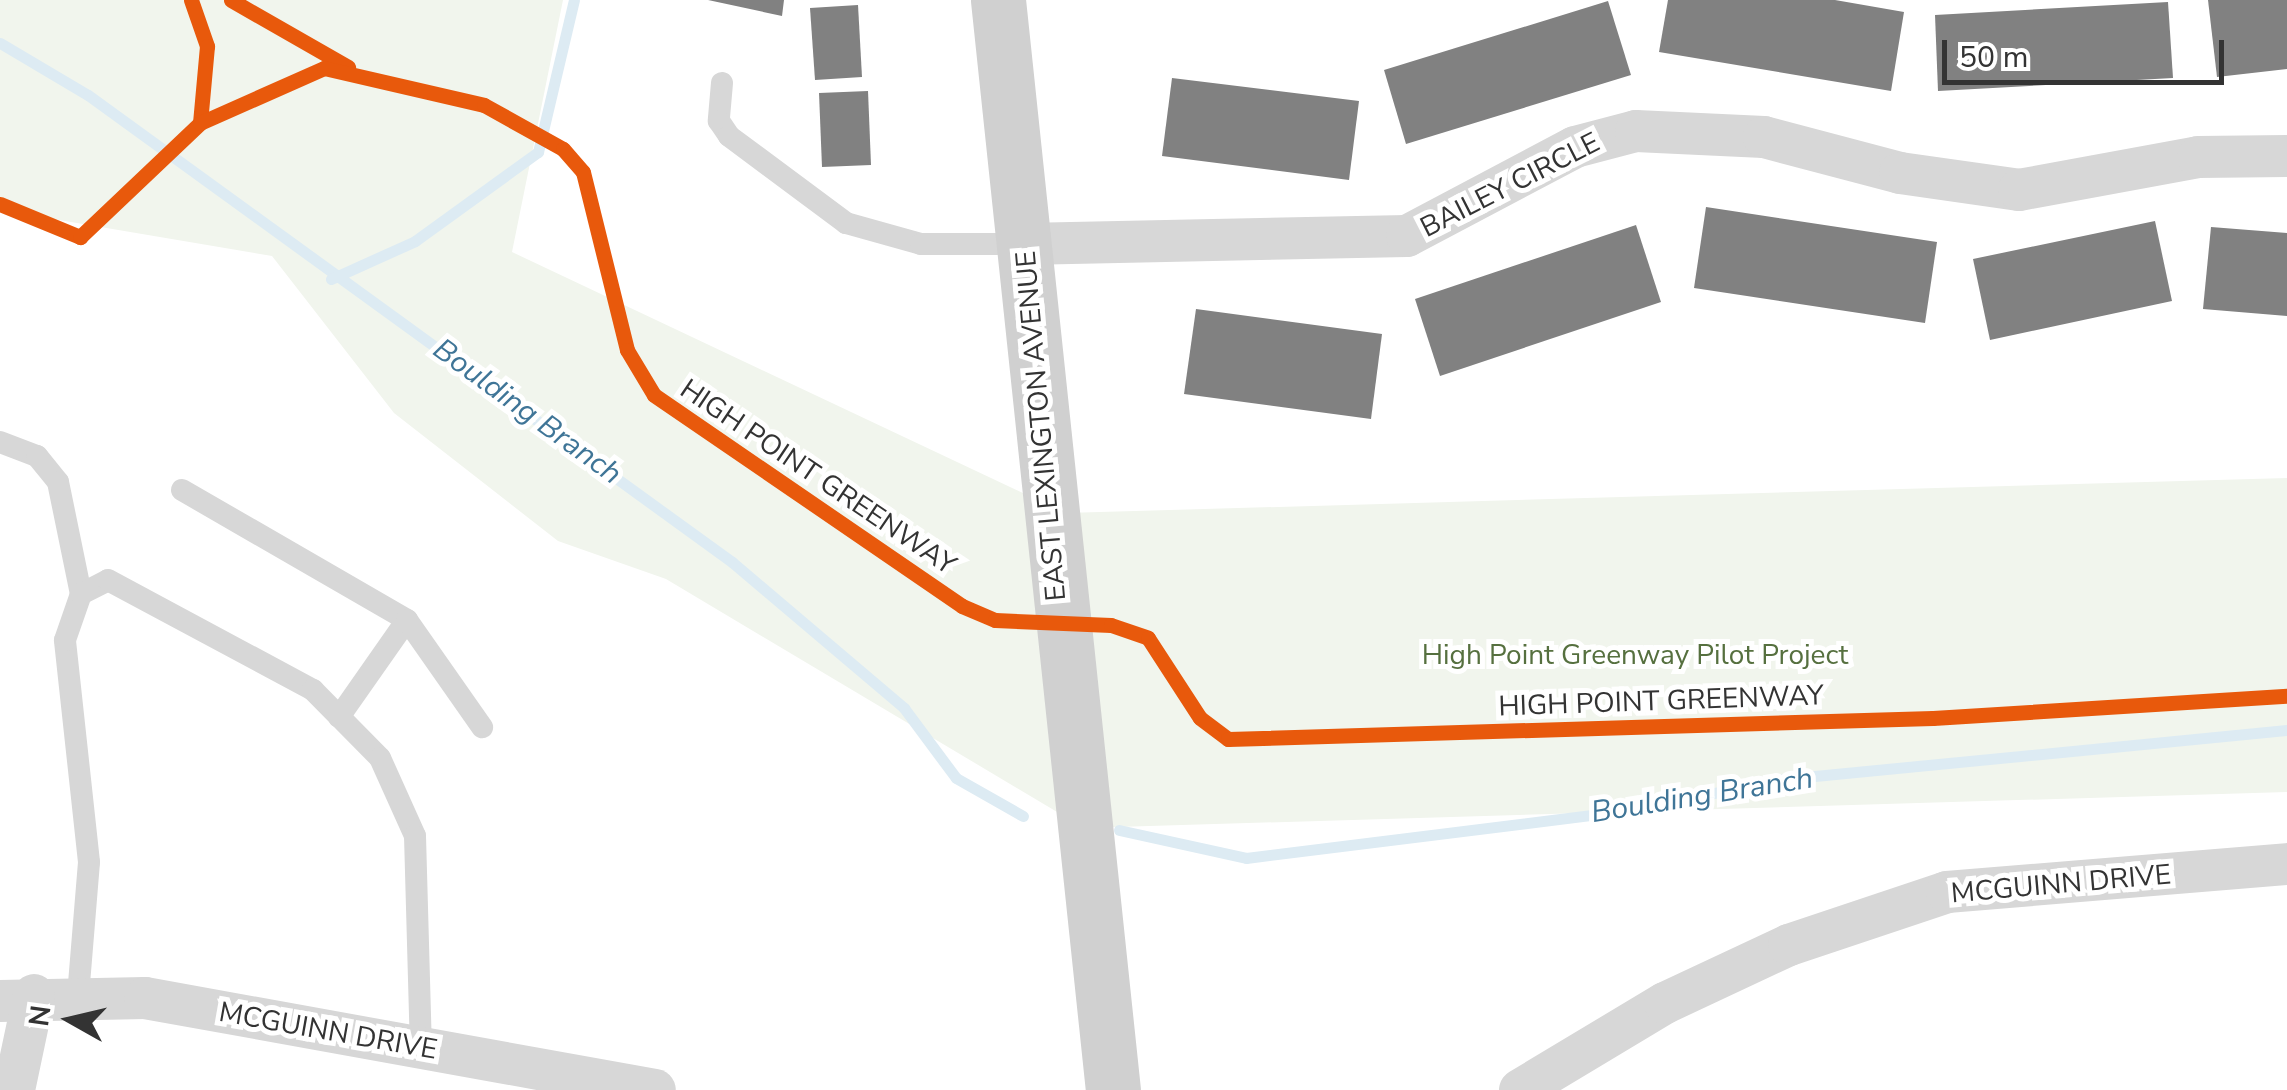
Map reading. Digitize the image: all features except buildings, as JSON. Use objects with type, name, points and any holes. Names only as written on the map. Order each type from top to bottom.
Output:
[{"type":"main road","name":"EAST LEXINGTON AVENUE","points":[[998,0],[1113,1090]]},
{"type":"street","name":"BAILEY CIRCLE","points":[[1024,244],[1407,236],[1574,147],[1636,131],[1764,137],[1900,173],[2019,190],[2198,157],[2287,156]]},
{"type":"street","name":"MCGUINN DRIVE","points":[[1520,1090],[1665,1003],[1771,954],[1948,892],[2287,864]]},
{"type":"street","name":"MCGUINN DRIVE","points":[[17,998],[146,998],[655,1090]]},
{"type":"street","points":[[14,1090],[17,998]]},
{"type":"lane","points":[[722,83],[719,120],[729,136],[846,223],[922,244],[1024,244]]},
{"type":"lane","points":[[0,442],[36,456],[58,482],[82,594],[65,640],[90,862],[78,996]]},
{"type":"lane","points":[[182,490],[407,620],[482,727]]},
{"type":"lane","points":[[82,594],[108,580],[313,690],[380,758],[415,836],[421,1048]]},
{"type":"lane","points":[[339,717],[407,620]]},
{"type":"green space","name":"High Point Greenway Pilot Project","points":[[0,0],[563,0],[512,252],[1065,513],[2287,478],[2287,792],[1084,828],[666,579],[558,541],[394,413],[272,256],[0,210]]},
{"type":"waterway","points":[[331,279],[415,241],[538,152],[574,0]]},
{"type":"waterway","name":"Boulding Branch","points":[[0,43],[88,95],[732,562],[904,708],[956,778],[1023,816]]},
{"type":"waterway","name":"Boulding Branch","points":[[1119,830],[1246,858],[1630,810],[1784,779],[2287,730]]},
{"type":"cycle path","points":[[191,0],[207,46],[200,123]]},
{"type":"cycle path","points":[[231,0],[348,67]]},
{"type":"cycle path","name":"HIGH POINT GREENWAY","points":[[0,204],[80,237],[200,123],[324,68],[484,105],[563,149],[583,172],[627,350],[654,395],[962,606],[995,620],[1111,625],[1148,638],[1200,718],[1228,739],[1933,718],[2287,696]]}]
